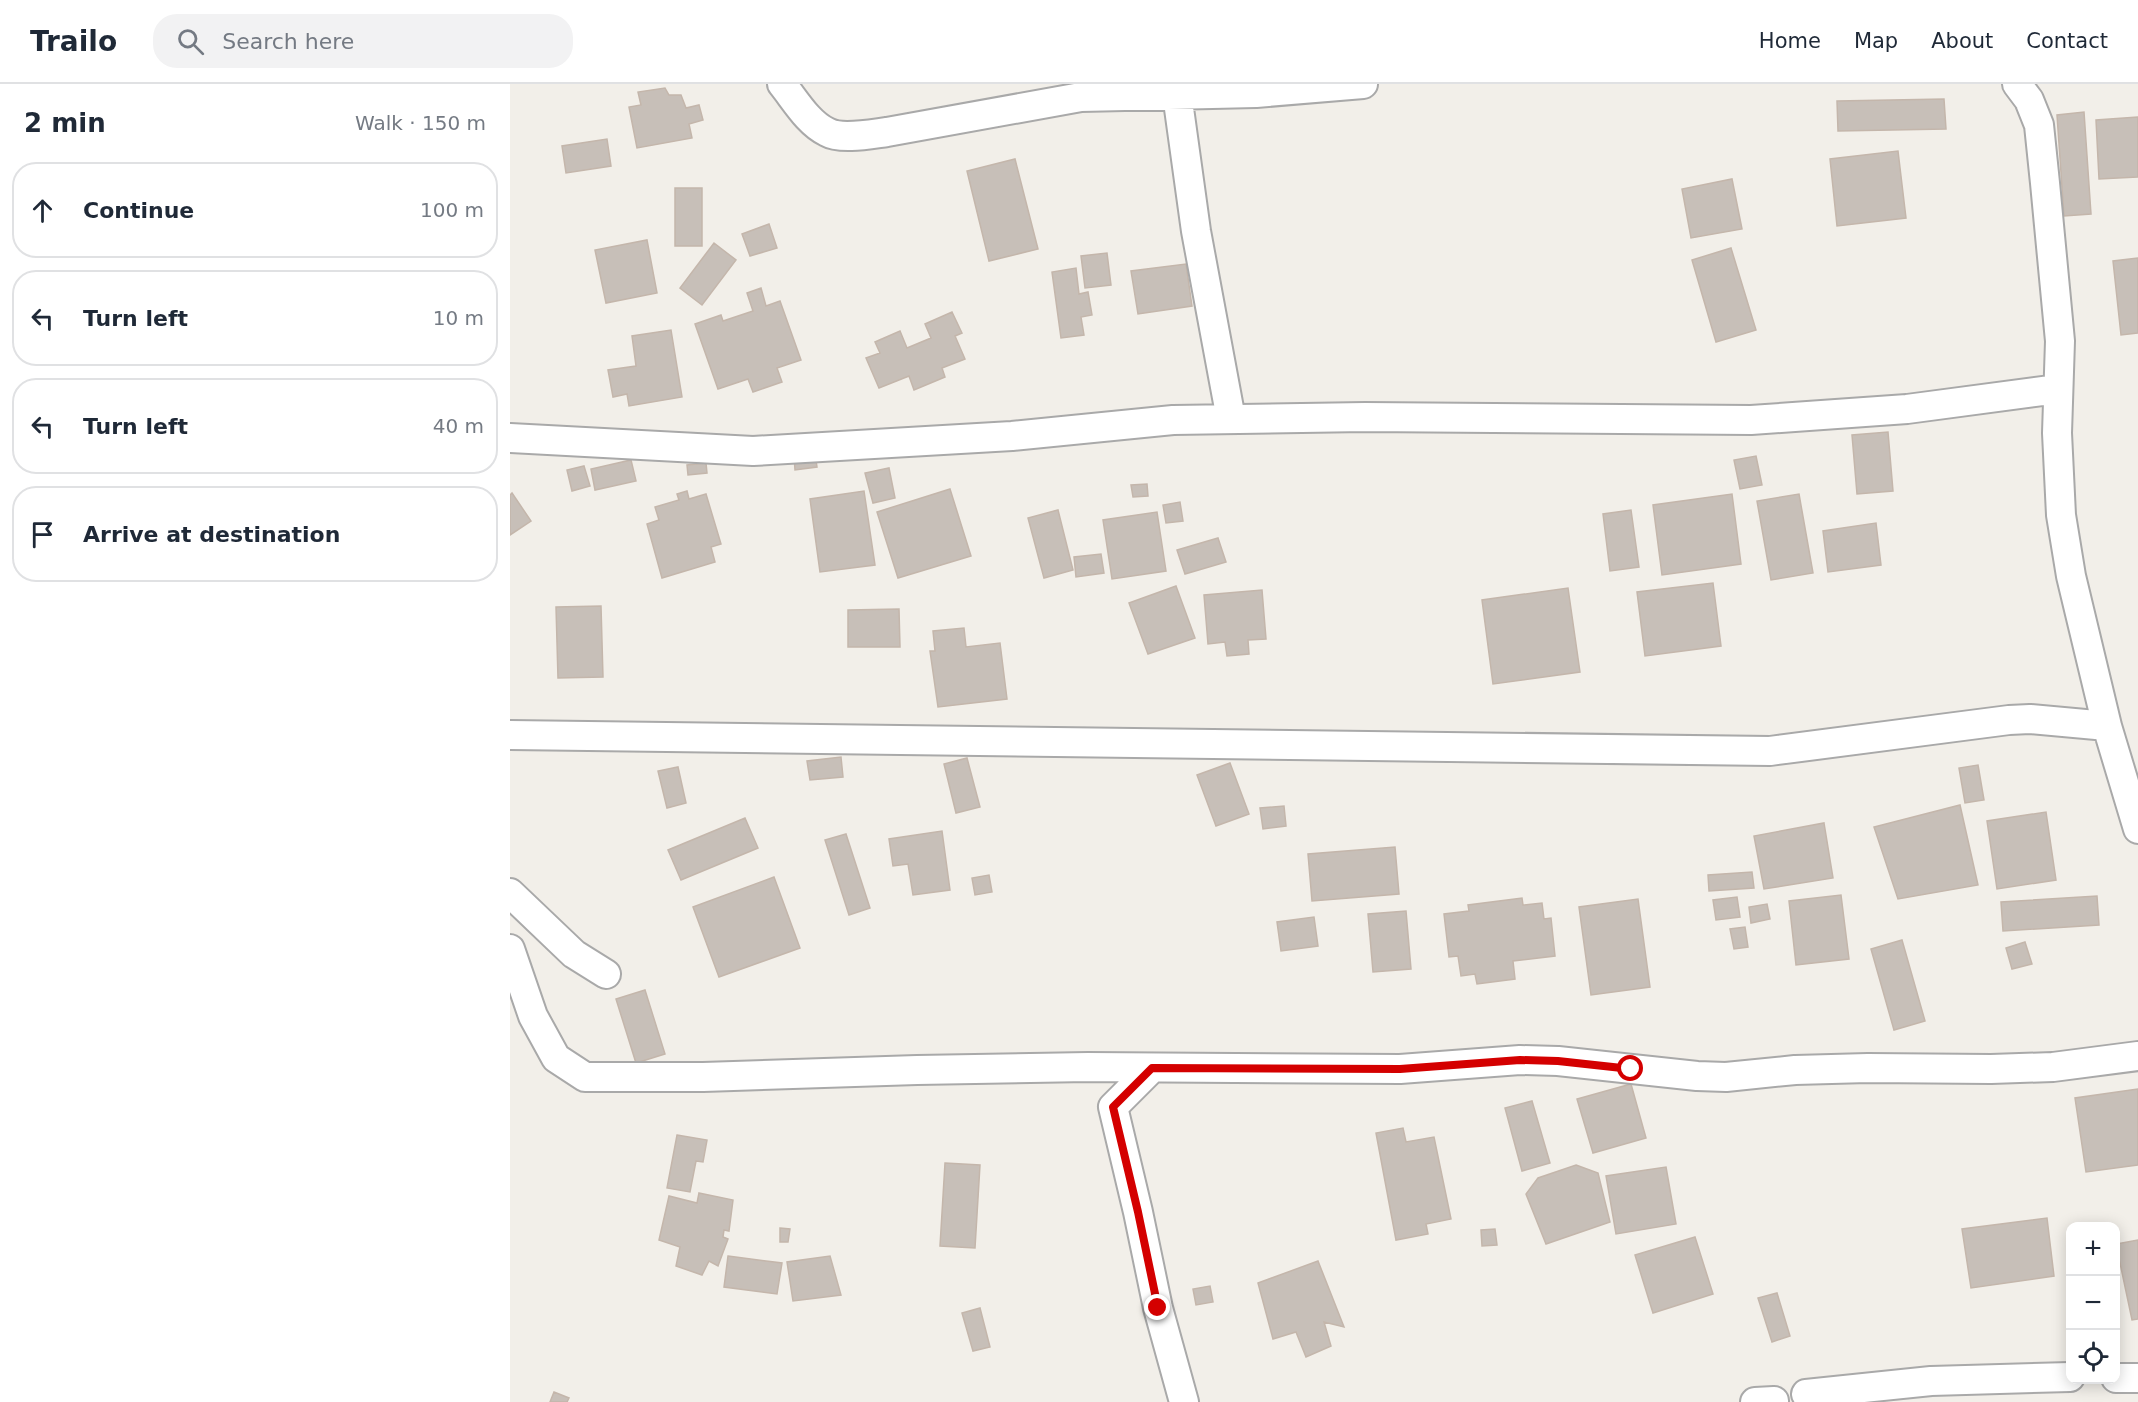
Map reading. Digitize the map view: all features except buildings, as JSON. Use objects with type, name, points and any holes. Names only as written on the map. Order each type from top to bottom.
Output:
[{"type":"street","points":[[782,84],[815,123],[828,133],[855,136],[1080,97],[1256,93],[1363,84]]},
{"type":"street","points":[[2017,84],[2029,100],[2039,125],[2060,341],[2057,433],[2061,515],[2073,586],[2107,726],[2138,829]]},
{"type":"street","points":[[1177,94],[1196,231],[1231,419]]},
{"type":"street","points":[[510,438],[753,451],[1012,436],[1173,420],[1365,417],[1751,420],[1907,409],[2058,389]]},
{"type":"street","points":[[510,735],[1770,751],[2008,720],[2030,719],[2107,726]]},
{"type":"street","points":[[510,893],[574,954],[606,974]]},
{"type":"street","points":[[510,949],[533,1016],[556,1058],[585,1077],[692,1078],[917,1070],[1400,1069],[1520,1060],[1558,1061],[1726,1077],[1795,1070],[2053,1067],[2138,1056]]},
{"type":"street","points":[[1152,1068],[1113,1107],[1158,1308],[1184,1402]]},
{"type":"street","points":[[1806,1394],[1931,1381],[2066,1377]]},
{"type":"street","points":[[2120,1378],[2138,1378]]},
{"type":"route","points":[[1158,1308],[1113,1107],[1152,1068],[1400,1069],[1520,1060],[1558,1061],[1631,1069]]}]
